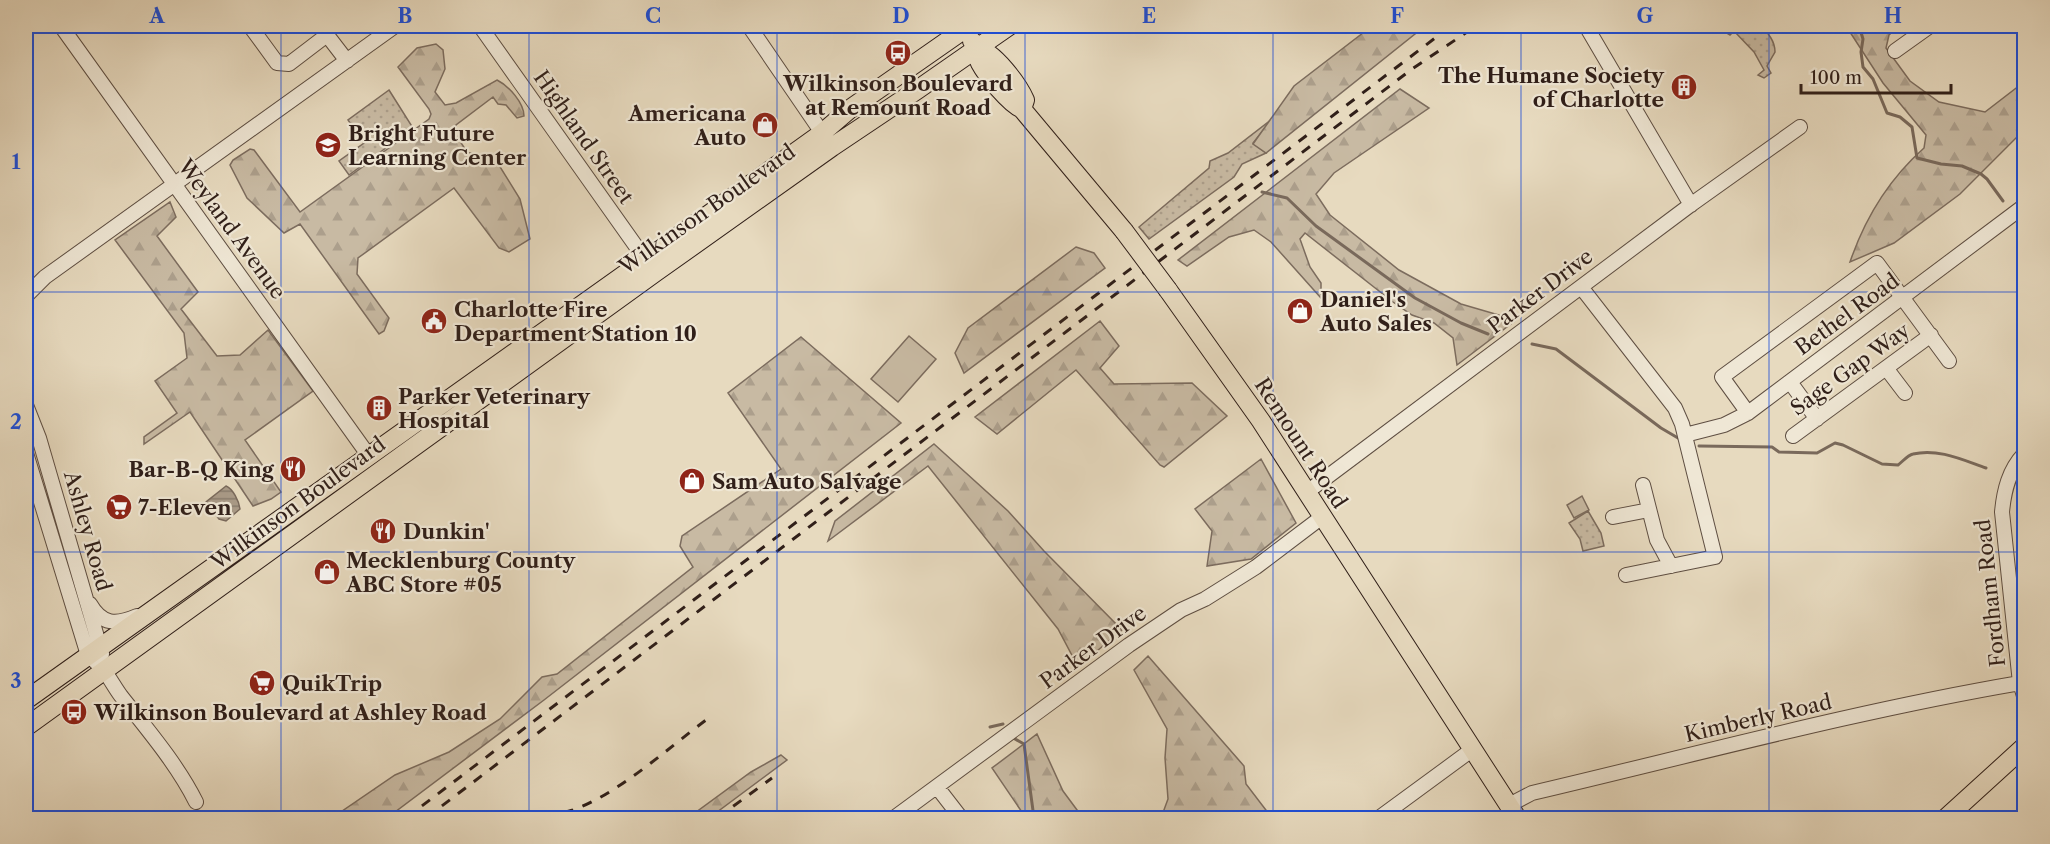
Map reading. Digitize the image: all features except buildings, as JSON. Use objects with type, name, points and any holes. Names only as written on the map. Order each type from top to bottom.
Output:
[{"type":"main road","name":"Wilkinson Boulevard","points":[[26,728],[381,471],[650,266],[827,140],[1009,26]]},
{"type":"main road","name":"Wilkinson Boulevard","points":[[827,140],[850,109],[964,27]]},
{"type":"main road","name":"Remount Road","points":[[964,27],[977,48],[983,67],[1009,99],[1022,109],[1124,231],[1241,392],[1513,812]]},
{"type":"main road","name":"Wilkinson Boulevard","points":[[26,700],[451,398],[650,266]]},
{"type":"main road","points":[[381,471],[388,454],[407,440],[451,398]]},
{"type":"main road","points":[[290,535],[366,468],[371,463],[369,456]]},
{"type":"main road","points":[[1946,819],[2025,747]]},
{"type":"street","name":"Weyland Avenue","points":[[61,26],[369,456]]},
{"type":"street","points":[[250,26],[277,63],[289,64],[327,35],[346,61]]},
{"type":"street","points":[[26,296],[45,277],[395,26]]},
{"type":"street","name":"Highland Street","points":[[480,26],[650,266]]},
{"type":"street","points":[[749,26],[827,140]]},
{"type":"street","points":[[1586,26],[1691,205]]},
{"type":"street","points":[[1895,51],[1929,26]]},
{"type":"street","name":"Parker Drive","points":[[1306,492],[1691,205],[1800,127]]},
{"type":"street","name":"Bethel Road","points":[[1685,435],[1724,425],[1748,412],[2025,206]]},
{"type":"street","points":[[1748,412],[1722,377],[1877,263],[1949,360]]},
{"type":"street","points":[[1581,287],[1671,401],[1679,416],[1715,557],[1626,575]]},
{"type":"street","name":"Sage Gap Way","points":[[1793,436],[1930,335]]},
{"type":"street","points":[[1886,368],[1905,393]]},
{"type":"street","points":[[1790,382],[1817,419]]},
{"type":"street","name":"Ashley Road","points":[[26,405],[39,438],[84,591],[94,652]]},
{"type":"street","name":"Ashley Road","points":[[26,453],[80,634],[94,652],[118,693],[189,788],[196,802]]},
{"type":"street","name":"Fordham Road","points":[[2022,689],[2002,512],[2007,484],[2013,470],[2025,454]]},
{"type":"street","points":[[1643,485],[1657,540],[1671,566]]},
{"type":"street","points":[[1613,517],[1649,510]]},
{"type":"street","name":"Parker Drive","points":[[894,819],[1129,645],[1181,610],[1205,599],[1256,567],[1322,517]]},
{"type":"street","points":[[84,591],[92,608],[106,620],[119,622],[145,615]]},
{"type":"street","name":"Kimberly Road","points":[[1513,812],[1532,794],[1802,728],[1948,696],[2022,689]]},
{"type":"street","points":[[1379,819],[1473,749]]},
{"type":"street","points":[[937,787],[961,819]]},
{"type":"green space","points":[[1372,26],[1425,26],[1266,153],[1253,144],[1294,86]]},
{"type":"green space","points":[[1728,26],[1761,26],[1764,29],[1771,37],[1775,48],[1767,66],[1771,73],[1764,78],[1758,75],[1764,70],[1754,52],[1734,31],[1730,35],[1725,32]]},
{"type":"green space","points":[[1846,26],[1899,26],[1889,35],[1886,48],[1910,81],[1939,102],[1985,112],[2024,82],[2024,130],[1960,194],[1894,243],[1850,262],[1879,200],[1911,160],[1924,148],[1926,135],[1883,83]]},
{"type":"green space","points":[[436,44],[443,50],[445,69],[435,92],[445,105],[456,103],[497,80],[519,100],[524,116],[517,118],[506,105],[498,104],[493,97],[456,125],[454,132],[467,152],[497,162],[520,199],[530,239],[509,252],[499,248],[454,188],[358,258],[357,274],[389,318],[384,331],[379,334],[300,224],[284,233],[247,198],[230,165],[233,160],[250,149],[254,150],[300,212],[429,119],[431,114],[429,109],[398,67],[417,48]]},
{"type":"green space","points":[[1400,89],[1429,108],[1334,173],[1316,194],[1330,215],[1399,270],[1461,304],[1516,320],[1457,365],[1453,338],[1434,323],[1412,315],[1393,302],[1305,233],[1300,239],[1310,267],[1321,283],[1321,298],[1271,242],[1254,230],[1229,237],[1187,266],[1178,260]]},
{"type":"green space","points":[[389,90],[413,128],[349,175],[339,161],[364,143],[348,120]]},
{"type":"green space","points":[[1272,119],[1253,143],[1266,153],[1242,164],[1234,177],[1149,239],[1139,227],[1209,168],[1210,161],[1228,153]]},
{"type":"green space","points":[[170,202],[176,217],[157,236],[198,292],[181,309],[217,356],[240,355],[268,330],[313,391],[245,440],[281,492],[253,506],[190,412],[144,444],[144,437],[177,413],[155,381],[187,358],[184,333],[115,240]]},
{"type":"green space","points":[[1076,247],[1094,253],[1105,268],[964,373],[955,353],[968,328]]},
{"type":"green space","points":[[1100,321],[1119,346],[1100,368],[1114,384],[1192,383],[1227,416],[1164,467],[1076,370],[997,434],[975,417]]},
{"type":"green space","points":[[909,336],[936,359],[898,402],[871,379]]},
{"type":"green space","points":[[801,337],[901,423],[544,700],[387,818],[332,818],[395,775],[449,752],[500,719],[542,677],[557,674],[693,567],[680,546],[682,536],[781,469],[728,393]]},
{"type":"green space","points":[[934,444],[1008,511],[1122,630],[1085,661],[1075,661],[1058,629],[928,466],[828,541],[835,521]]},
{"type":"green space","points":[[1261,459],[1296,523],[1251,559],[1207,566],[1212,531],[1195,509]]},
{"type":"green space","points":[[1582,496],[1589,510],[1574,518],[1567,505]]},
{"type":"green space","points":[[1588,511],[1601,533],[1604,546],[1583,551],[1580,539],[1569,523]]},
{"type":"green space","points":[[1148,656],[1244,766],[1246,784],[1272,818],[1161,818],[1168,799],[1165,758],[1167,729],[1134,670]]},
{"type":"green space","points":[[1037,734],[1063,791],[1083,818],[1026,818],[992,768]]},
{"type":"green space","points":[[781,755],[787,760],[709,818],[688,818],[751,772]]},
{"type":"shaded area","points":[[226,486],[235,496],[240,509],[226,521],[219,519],[206,502]]},
{"type":"waterway","points":[[1859,26],[1863,39],[1861,52],[1863,67],[1873,79],[1887,113],[1900,117],[1912,127],[1917,158],[1962,166],[1981,174],[2003,201]]},
{"type":"waterway","points":[[1262,192],[1287,198],[1316,226],[1415,298],[1461,323],[1488,334]]},
{"type":"waterway","points":[[1532,344],[1556,349],[1661,428],[1678,438]]},
{"type":"waterway","points":[[1699,446],[1772,447],[1779,452],[1817,453],[1835,443],[1882,464],[1898,465],[1911,455],[1932,453],[1950,456],[1986,468]]},
{"type":"waterway","points":[[990,727],[1003,724]]},
{"type":"waterway","points":[[1015,739],[1024,744],[1034,818]]},
{"type":"railway","points":[[406,818],[1451,26]]},
{"type":"railway","points":[[426,818],[1412,69],[1476,26]]},
{"type":"railway","points":[[504,818],[556,814],[590,803],[625,782],[706,720]]},
{"type":"railway","points":[[717,818],[772,778]]},
{"type":"place","name":"Wilkinson Boulevard at Remount Road","points":[[898,53]]},
{"type":"place","name":"The Humane Society of Charlotte","points":[[1684,87]]},
{"type":"place","name":"Americana Auto","points":[[765,125]]},
{"type":"place","name":"Bright Future Learning Center","points":[[328,145]]},
{"type":"place","name":"Daniel's Auto Sales","points":[[1300,311]]},
{"type":"place","name":"Charlotte Fire Department Station 10","points":[[434,321]]},
{"type":"place","name":"Parker Veterinary Hospital","points":[[379,408]]},
{"type":"place","name":"Bar-B-Q King","points":[[293,469]]},
{"type":"place","name":"Sam Auto Salvage","points":[[692,481]]},
{"type":"place","name":"7-Eleven","points":[[119,507]]},
{"type":"place","name":"Dunkin'","points":[[383,531]]},
{"type":"place","name":"Mecklenburg County ABC Store #05","points":[[327,572]]},
{"type":"place","name":"QuikTrip","points":[[262,683]]},
{"type":"place","name":"Wilkinson Boulevard at Ashley Road","points":[[74,712]]}]
